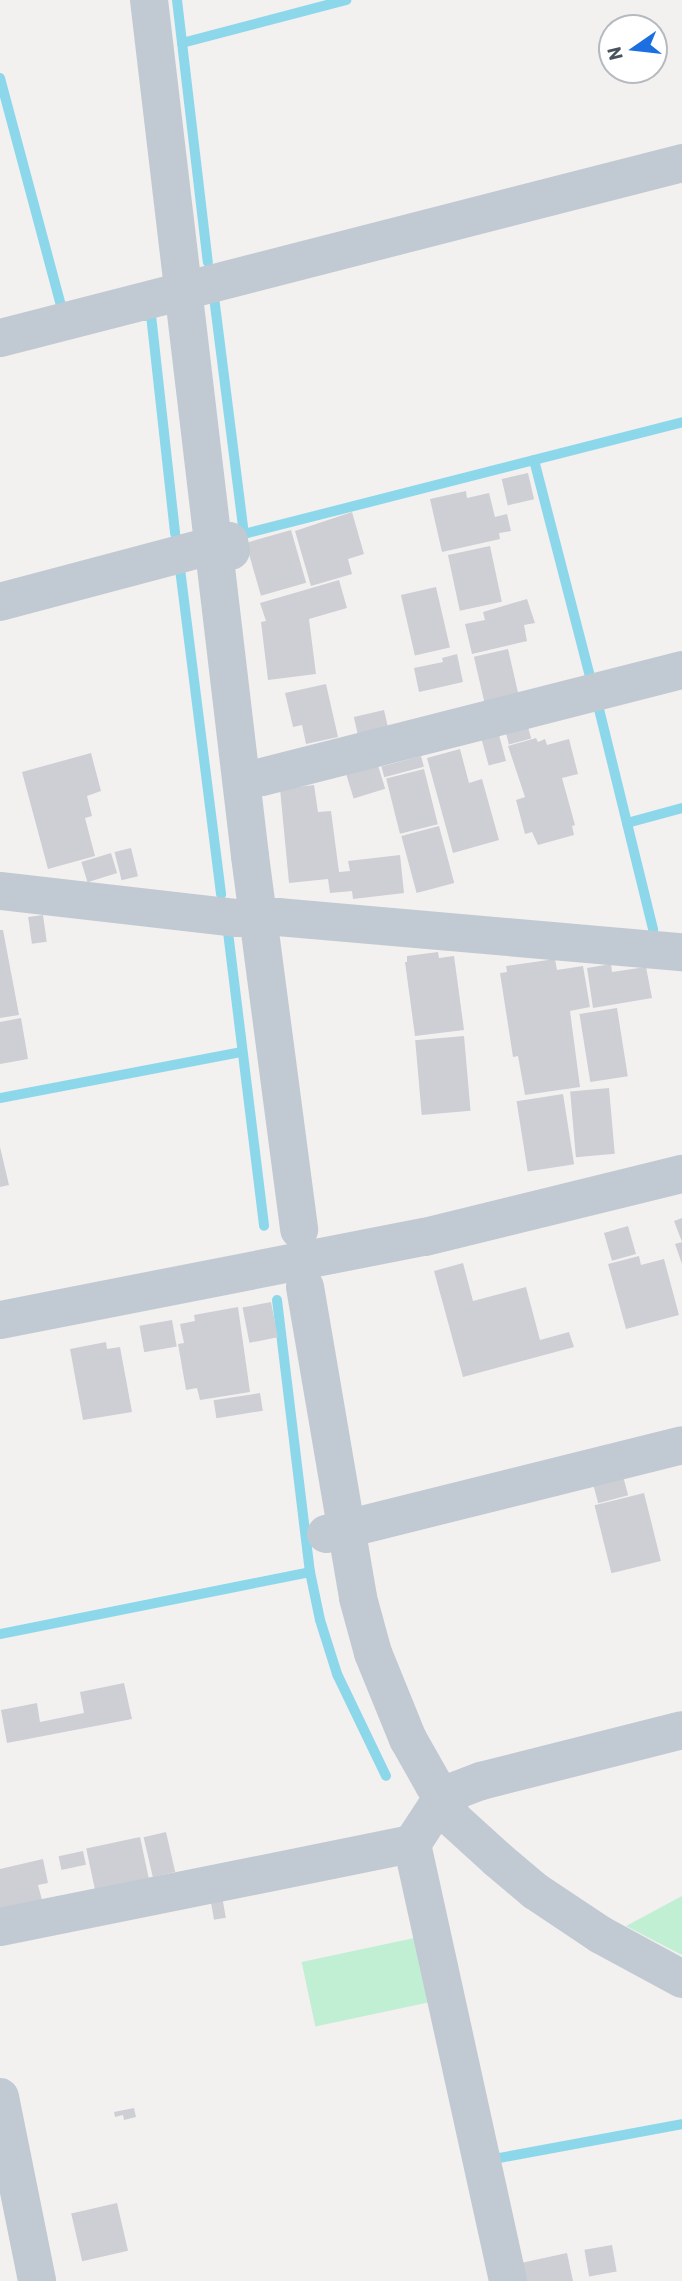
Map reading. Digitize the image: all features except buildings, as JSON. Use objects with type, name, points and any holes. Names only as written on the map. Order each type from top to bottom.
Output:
[{"type":"street","points":[[149,0],[191,289]]},
{"type":"street","points":[[164,0],[191,289],[268,917],[297,1261],[336,1531],[373,1653],[408,1739],[434,1785],[428,1818],[508,2281]]},
{"type":"street","points":[[0,338],[682,163]]},
{"type":"street","points":[[0,602],[221,544]]},
{"type":"street","points":[[221,544],[262,777],[268,917]]},
{"type":"street","points":[[262,777],[682,670]]},
{"type":"street","points":[[0,891],[52,899],[682,952]]},
{"type":"street","points":[[0,1320],[425,1237],[682,1174]]},
{"type":"street","points":[[336,1531],[682,1445]]},
{"type":"street","points":[[428,1818],[481,1781],[682,1730]]},
{"type":"street","points":[[0,1927],[428,1818],[452,1818],[535,1891],[601,1935],[682,1979]]},
{"type":"street","points":[[0,2097],[37,2281]]},
{"type":"green space","points":[[682,1896],[682,1955],[626,1926]]},
{"type":"green space","points":[[419,1937],[433,2002],[315,2027],[302,1962]]},
{"type":"waterway","points":[[177,0],[208,262]]},
{"type":"waterway","points":[[182,43],[346,0]]},
{"type":"waterway","points":[[0,78],[62,310]]},
{"type":"waterway","points":[[214,297],[244,534],[682,422]]},
{"type":"waterway","points":[[144,316],[151,315],[175,534]]},
{"type":"waterway","points":[[534,460],[591,680]]},
{"type":"waterway","points":[[180,569],[221,894]]},
{"type":"waterway","points":[[598,705],[653,929]]},
{"type":"waterway","points":[[627,823],[682,808]]},
{"type":"waterway","points":[[228,932],[264,1226]]},
{"type":"waterway","points":[[0,1098],[241,1052]]},
{"type":"waterway","points":[[277,1300],[310,1572],[320,1620],[337,1674],[386,1776]]},
{"type":"waterway","points":[[0,1634],[310,1572]]},
{"type":"waterway","points":[[494,2159],[682,2124]]}]
